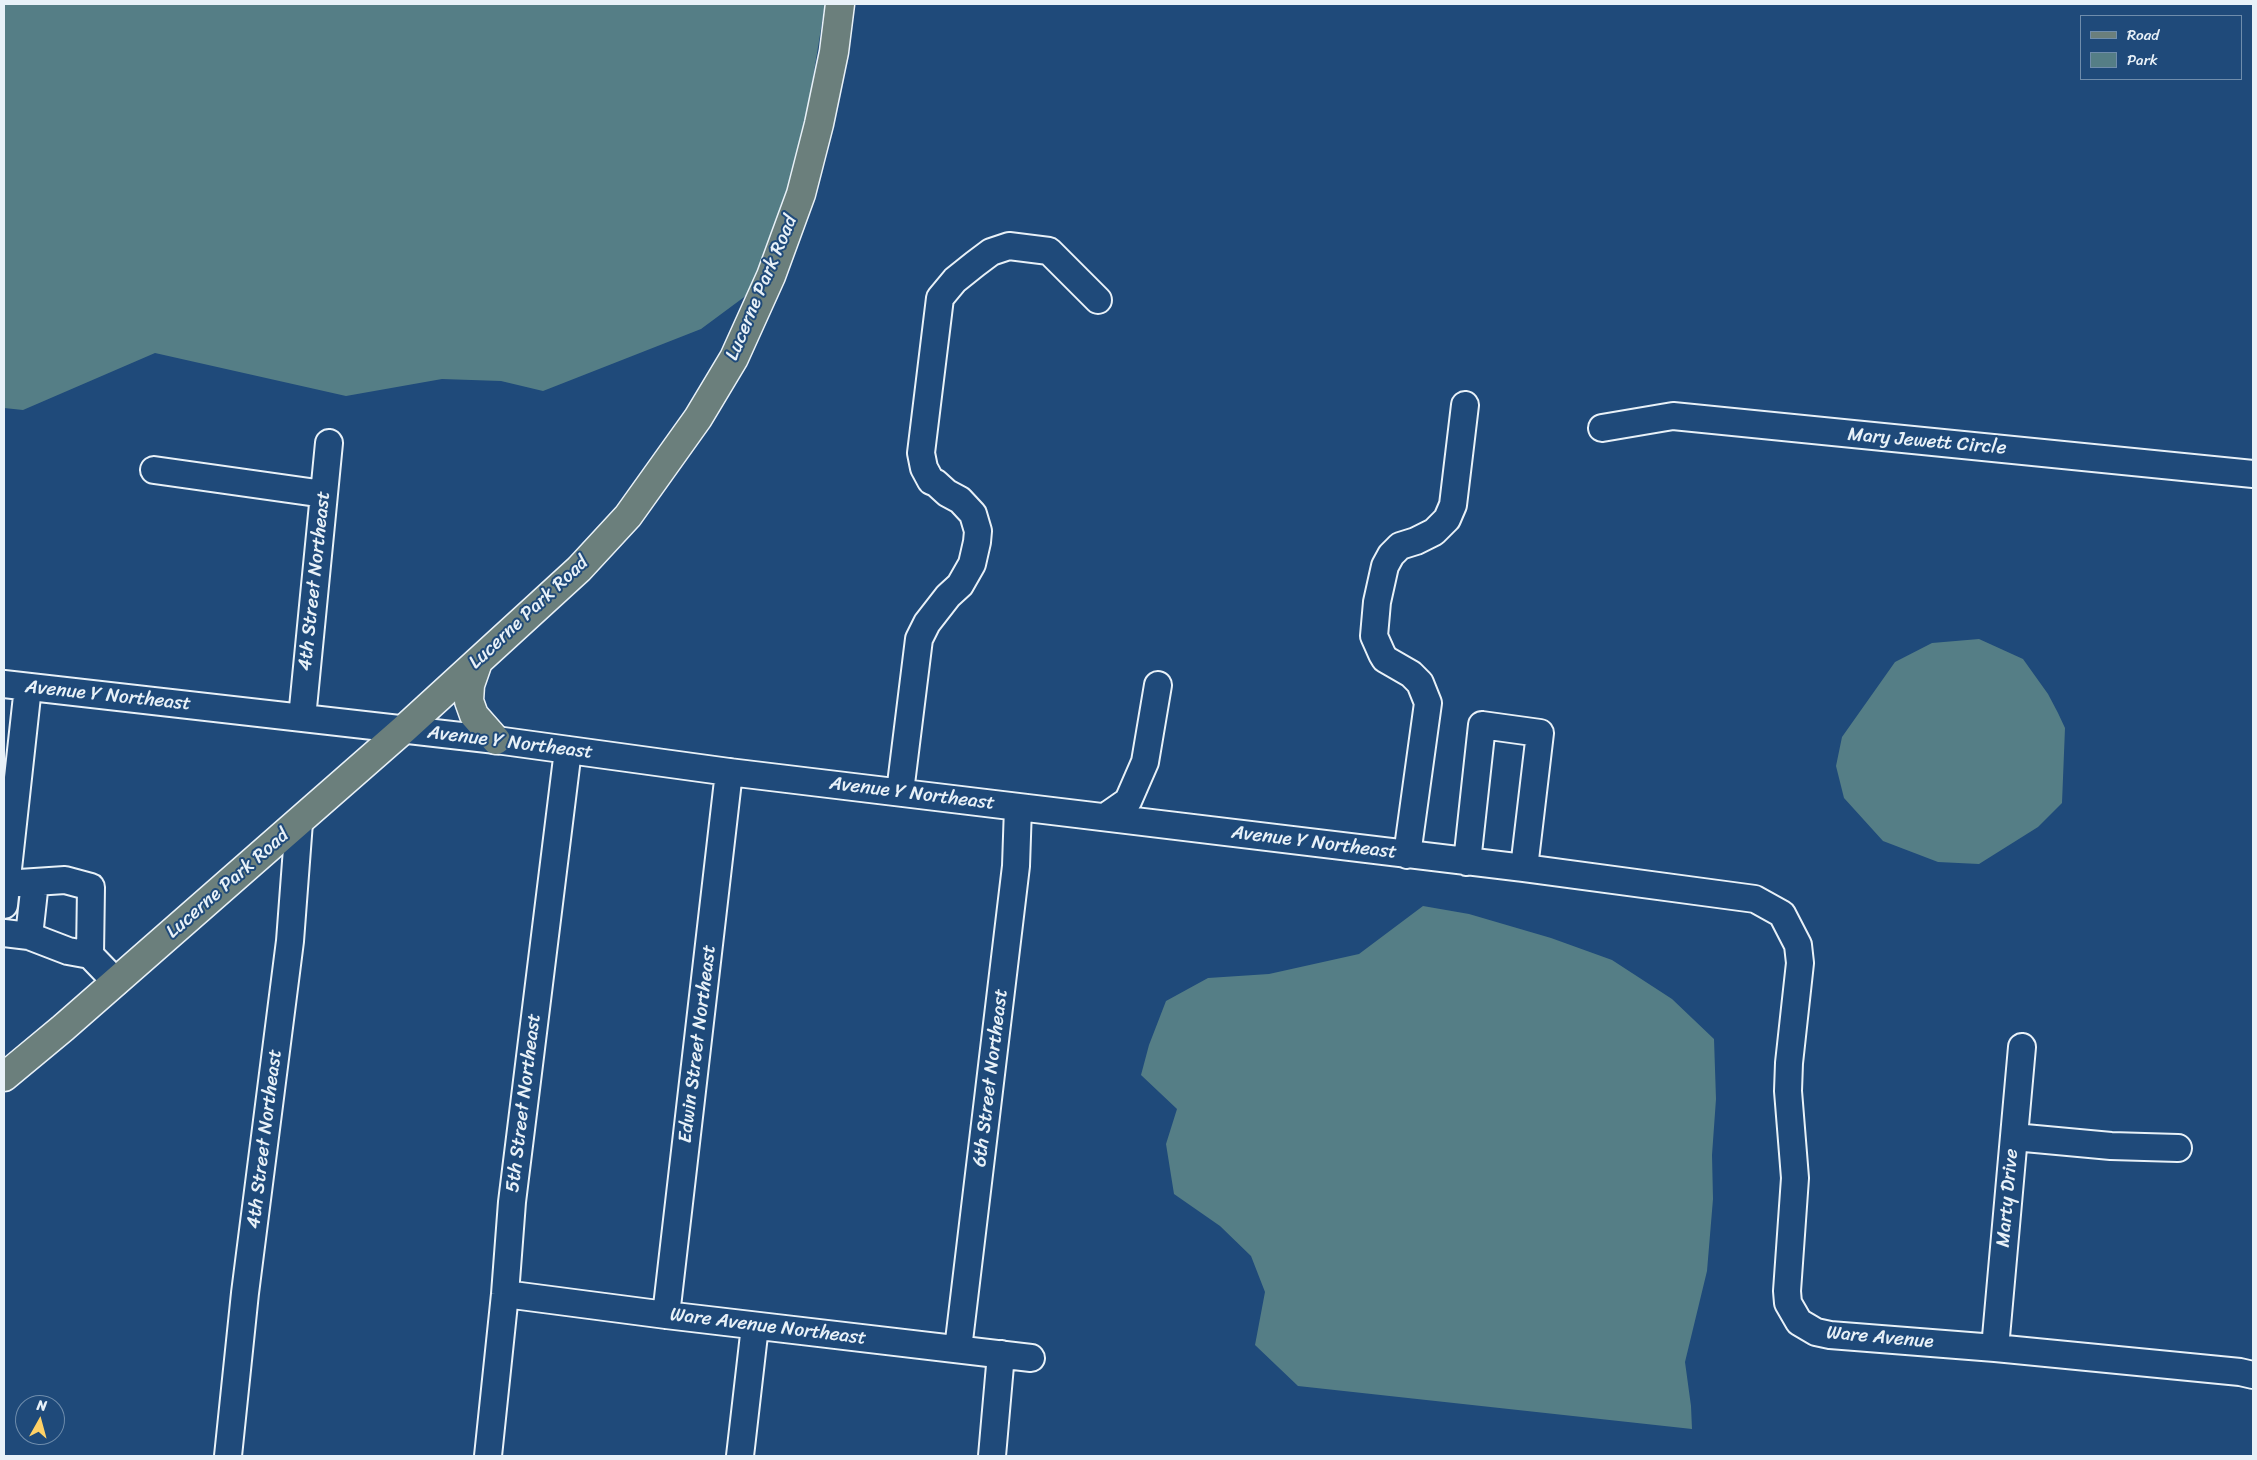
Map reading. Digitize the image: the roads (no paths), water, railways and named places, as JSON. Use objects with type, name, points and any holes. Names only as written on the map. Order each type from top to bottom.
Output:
[{"type":"main road","name":"Lucerne Park Road","points":[[4,1077],[116,982],[403,730],[579,569],[628,516],[698,418],[734,358],[771,276],[801,194],[819,124],[834,52],[840,4]]},
{"type":"main road","points":[[478,662],[470,685],[469,701],[474,715],[496,740]]},
{"type":"street","points":[[900,792],[919,638],[927,623],[948,596],[960,585],[972,564],[978,531],[973,514],[960,500],[931,481],[924,468],[921,453],[940,298],[955,280],[975,264],[991,252],[1009,246],[1049,250],[1098,300]]},
{"type":"street","points":[[1407,855],[1428,702],[1416,678],[1385,659],[1382,654],[1374,636],[1377,602],[1385,566],[1391,555],[1400,546],[1434,532],[1448,519],[1453,505],[1465,406]]},
{"type":"street","name":"Mary Jewett Circle","points":[[1602,428],[1672,416],[2253,474]]},
{"type":"street","name":"4th Street Northeast","points":[[302,718],[329,443]]},
{"type":"street","points":[[154,470],[324,494]]},
{"type":"street","points":[[1105,817],[1128,801],[1145,762],[1158,685]]},
{"type":"street","points":[[16,686],[5,891],[35,882],[66,880],[91,887],[90,955]]},
{"type":"street","name":"Avenue Y Northeast","points":[[16,686],[496,740],[730,772],[1524,868],[1755,899],[1782,914],[1798,945]]},
{"type":"street","points":[[1467,862],[1482,726],[1540,733],[1524,868]]},
{"type":"street","name":"5th Street Northeast","points":[[488,1456],[505,1294],[512,1202],[568,750]]},
{"type":"street","name":"Edwin Street Northeast","points":[[666,1315],[730,772]]},
{"type":"street","name":"6th Street Northeast","points":[[958,1349],[1016,866],[1018,807]]},
{"type":"street","name":"4th Street Northeast","points":[[228,1456],[245,1293],[290,941],[299,822]]},
{"type":"street","points":[[35,882],[16,935],[68,951],[90,955],[116,982]]},
{"type":"street","name":"Ware Avenue","points":[[1798,945],[1800,963],[1789,1063],[1788,1091],[1795,1178],[1788,1303],[1799,1322],[1816,1332],[1830,1335],[1995,1348],[2240,1372],[2253,1375]]},
{"type":"street","name":"Marty Drive","points":[[1995,1348],[2022,1047]]},
{"type":"street","points":[[2014,1137],[2111,1146],[2178,1148]]},
{"type":"street","name":"Ware Avenue Northeast","points":[[505,1294],[755,1326],[1031,1358]]},
{"type":"street","points":[[740,1456],[755,1326]]},
{"type":"street","points":[[992,1456],[1001,1354]]}]
